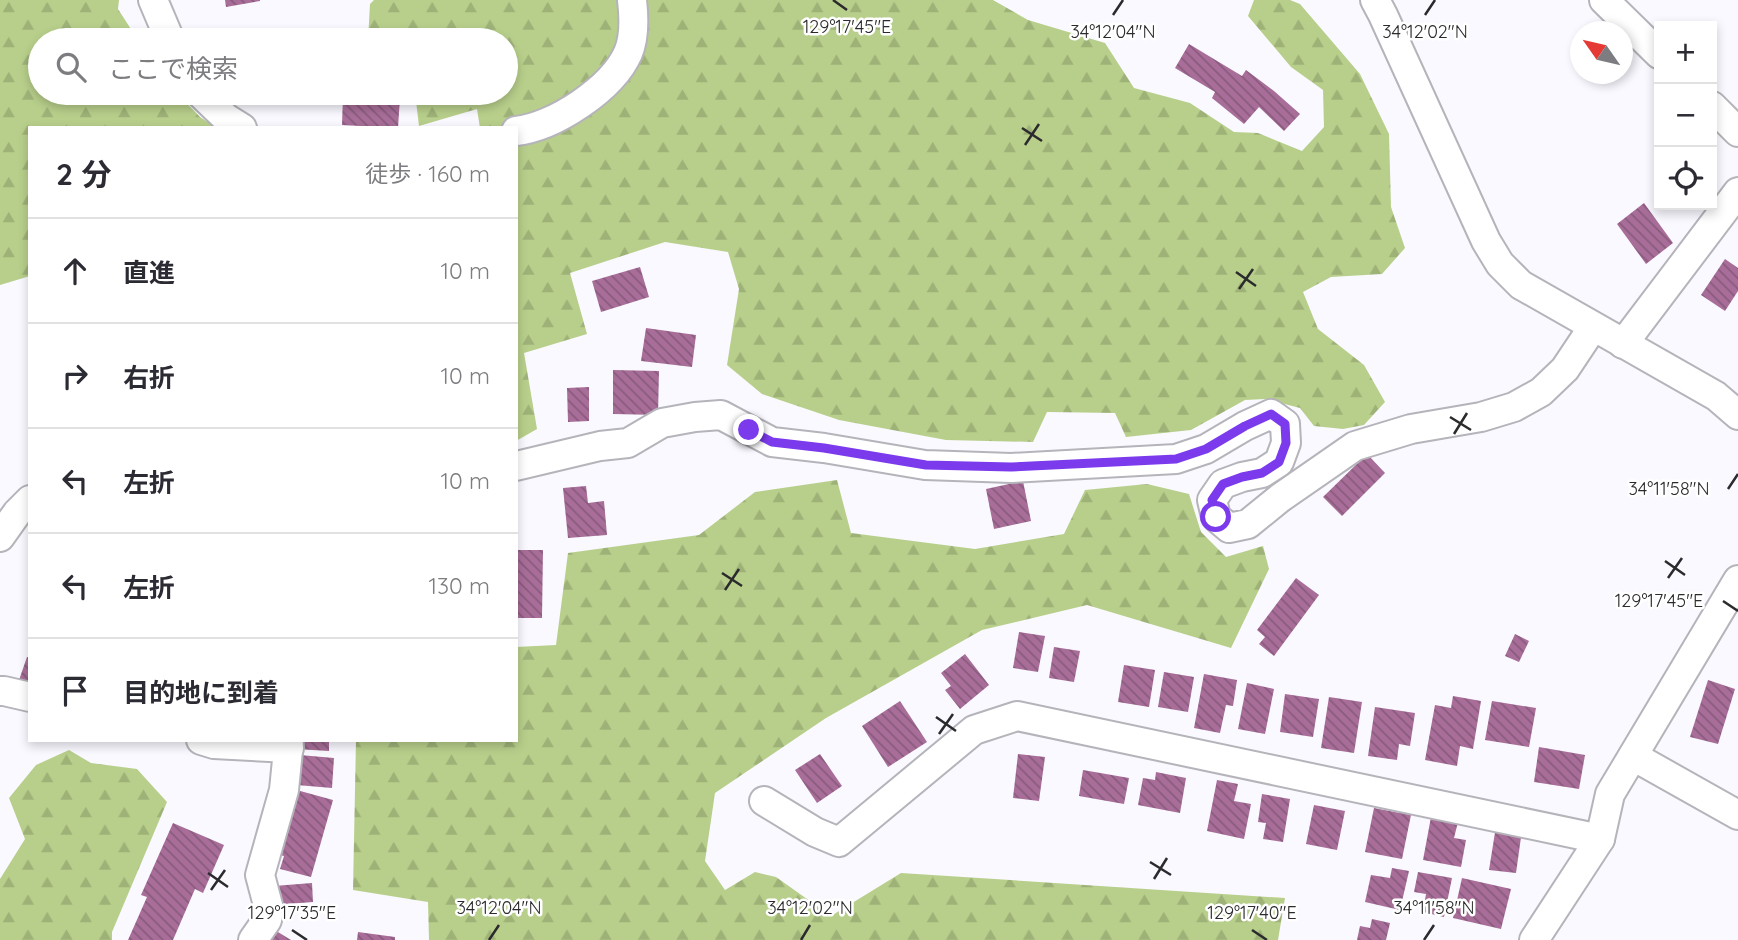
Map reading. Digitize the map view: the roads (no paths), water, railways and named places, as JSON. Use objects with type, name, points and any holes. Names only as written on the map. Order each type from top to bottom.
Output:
[{"type":"street","points":[[153,0],[165,28]]},
{"type":"street","points":[[518,131],[559,116],[589,98],[611,80],[629,52],[634,23],[632,0]]},
{"type":"street","points":[[1375,0],[1486,241],[1500,264],[1521,285],[1716,396],[1738,415]]},
{"type":"street","points":[[1604,0],[1654,49]]},
{"type":"street","points":[[212,105],[239,126]]},
{"type":"street","points":[[1717,111],[1738,132]]},
{"type":"street","points":[[1623,344],[1738,192]]},
{"type":"street","points":[[518,466],[600,446],[628,443],[662,423],[721,415],[772,442],[926,465],[1011,467],[1176,459],[1206,449],[1271,414],[1285,424],[1286,443],[1279,462],[1262,473],[1223,484],[1212,500],[1216,517],[1229,528],[1248,524],[1280,498],[1355,446],[1411,429],[1481,417],[1514,407],[1541,392],[1565,369],[1594,327]]},
{"type":"street","points":[[0,537],[28,502]]},
{"type":"street","points":[[1534,940],[1600,838],[1610,794],[1738,580]]},
{"type":"street","points":[[0,691],[28,697]]},
{"type":"street","points":[[764,801],[815,832],[839,842],[974,730],[1017,716],[1600,838]]},
{"type":"street","points":[[208,742],[289,744],[284,790],[260,875],[269,909],[267,920],[253,940]]},
{"type":"street","points":[[1633,756],[1738,815]]}]
